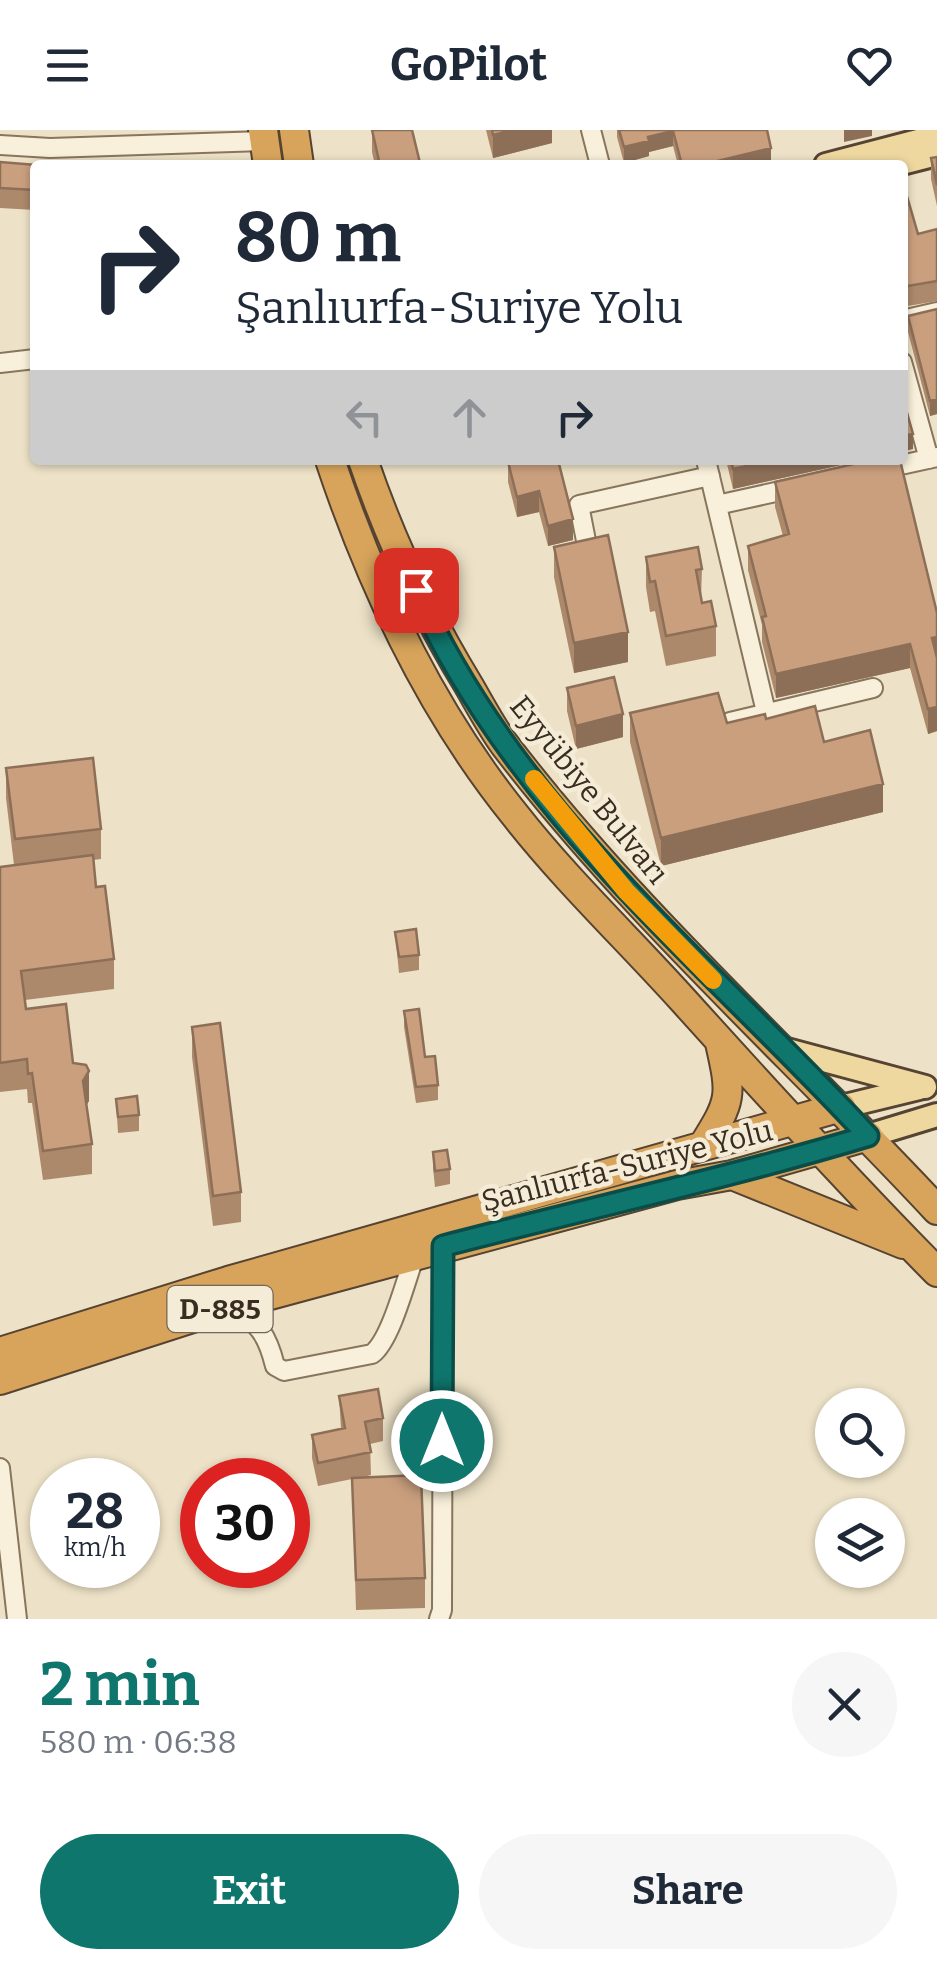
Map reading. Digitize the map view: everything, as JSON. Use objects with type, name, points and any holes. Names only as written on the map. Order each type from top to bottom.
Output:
[{"type":"highway","points":[[294,130],[298,160]]},
{"type":"highway","points":[[332,465],[396,626],[470,754],[515,816],[937,1272]]},
{"type":"highway","name":"Eyyübiye Bulvarı","points":[[364,465],[429,620],[502,742],[626,891],[842,1107],[937,1210]]},
{"type":"highway","points":[[704,1146],[726,1110],[730,1088],[720,1041]]},
{"type":"highway","name":"Şanlıurfa-Suriye Yolu","points":[[0,1352],[228,1281],[842,1107]]},
{"type":"highway","name":"Şanlıurfa-Suriye Yolu","points":[[0,1380],[233,1305],[443,1246],[732,1175],[868,1136]]},
{"type":"highway","points":[[732,1175],[914,1248]]},
{"type":"main road","points":[[845,160],[937,136]]},
{"type":"main road","points":[[908,161],[937,154]]},
{"type":"main road","points":[[782,1049],[931,1085]]},
{"type":"main road","points":[[842,1107],[931,1085]]},
{"type":"main road","points":[[868,1136],[937,1115]]},
{"type":"street","points":[[592,130],[599,160]]},
{"type":"street","points":[[0,146],[265,146]]},
{"type":"street","points":[[908,319],[937,312]]},
{"type":"street","points":[[0,364],[30,359]]},
{"type":"street","points":[[908,381],[933,458],[908,464]]},
{"type":"street","points":[[852,476],[902,465]]},
{"type":"street","points":[[589,556],[579,506],[708,468],[766,712]]},
{"type":"street","points":[[717,506],[813,484]]},
{"type":"street","points":[[730,722],[873,688]]},
{"type":"street","points":[[441,1616],[443,1246]]},
{"type":"street","points":[[233,1305],[262,1330],[268,1338],[274,1366],[284,1371],[372,1354],[385,1335],[415,1255]]},
{"type":"street","points":[[0,1468],[17,1619]]},
{"type":"building","points":[[372,130],[412,130],[419,160],[379,160]]},
{"type":"building","points":[[619,130],[767,130],[771,148],[722,160],[681,160],[673,131],[624,147]]},
{"type":"building","points":[[937,157],[937,185],[931,158]]},
{"type":"building","points":[[0,162],[30,164],[30,190],[0,188]]},
{"type":"building","points":[[908,200],[918,234],[937,229],[937,281],[908,286]]},
{"type":"building","points":[[937,309],[937,399],[930,401],[908,316]]},
{"type":"building","points":[[509,465],[559,465],[573,519],[548,526],[539,491],[517,497]]},
{"type":"building","points":[[849,465],[901,465],[937,613],[937,637],[932,638],[937,658],[937,707],[928,709],[910,644],[776,674],[748,546],[789,534],[775,482]]},
{"type":"building","points":[[608,535],[628,632],[574,643],[554,547]]},
{"type":"building","points":[[698,547],[702,569],[696,570],[702,603],[711,601],[716,626],[666,636],[646,557]]},
{"type":"building","points":[[614,677],[623,714],[576,726],[567,688]]},
{"type":"building","points":[[718,693],[727,723],[765,714],[766,719],[815,706],[824,742],[870,730],[883,784],[661,838],[630,713]]},
{"type":"building","points":[[93,758],[101,829],[15,839],[6,768]]},
{"type":"building","points":[[93,855],[96,887],[105,886],[114,959],[21,971],[26,1009],[66,1004],[73,1063],[86,1065],[89,1071],[83,1081],[92,1144],[43,1151],[27,1059],[0,1063],[0,867]]},
{"type":"building","points":[[416,929],[419,955],[399,957],[395,932]]},
{"type":"building","points":[[419,1009],[425,1057],[435,1056],[438,1085],[416,1087],[404,1011]]},
{"type":"building","points":[[220,1023],[241,1192],[213,1196],[192,1027]]},
{"type":"building","points":[[137,1096],[139,1115],[118,1117],[116,1099]]},
{"type":"building","points":[[447,1150],[450,1169],[435,1171],[433,1152]]},
{"type":"building","points":[[378,1389],[383,1418],[365,1422],[371,1452],[318,1463],[312,1435],[345,1428],[339,1396]]},
{"type":"building","points":[[421,1475],[425,1578],[356,1580],[352,1478]]},
{"type":"slow traffic","points":[[534,779],[626,891],[713,980]]},
{"type":"route","points":[[416,590],[429,620],[502,742],[626,891],[868,1136],[732,1175],[443,1246],[442,1441]]}]
